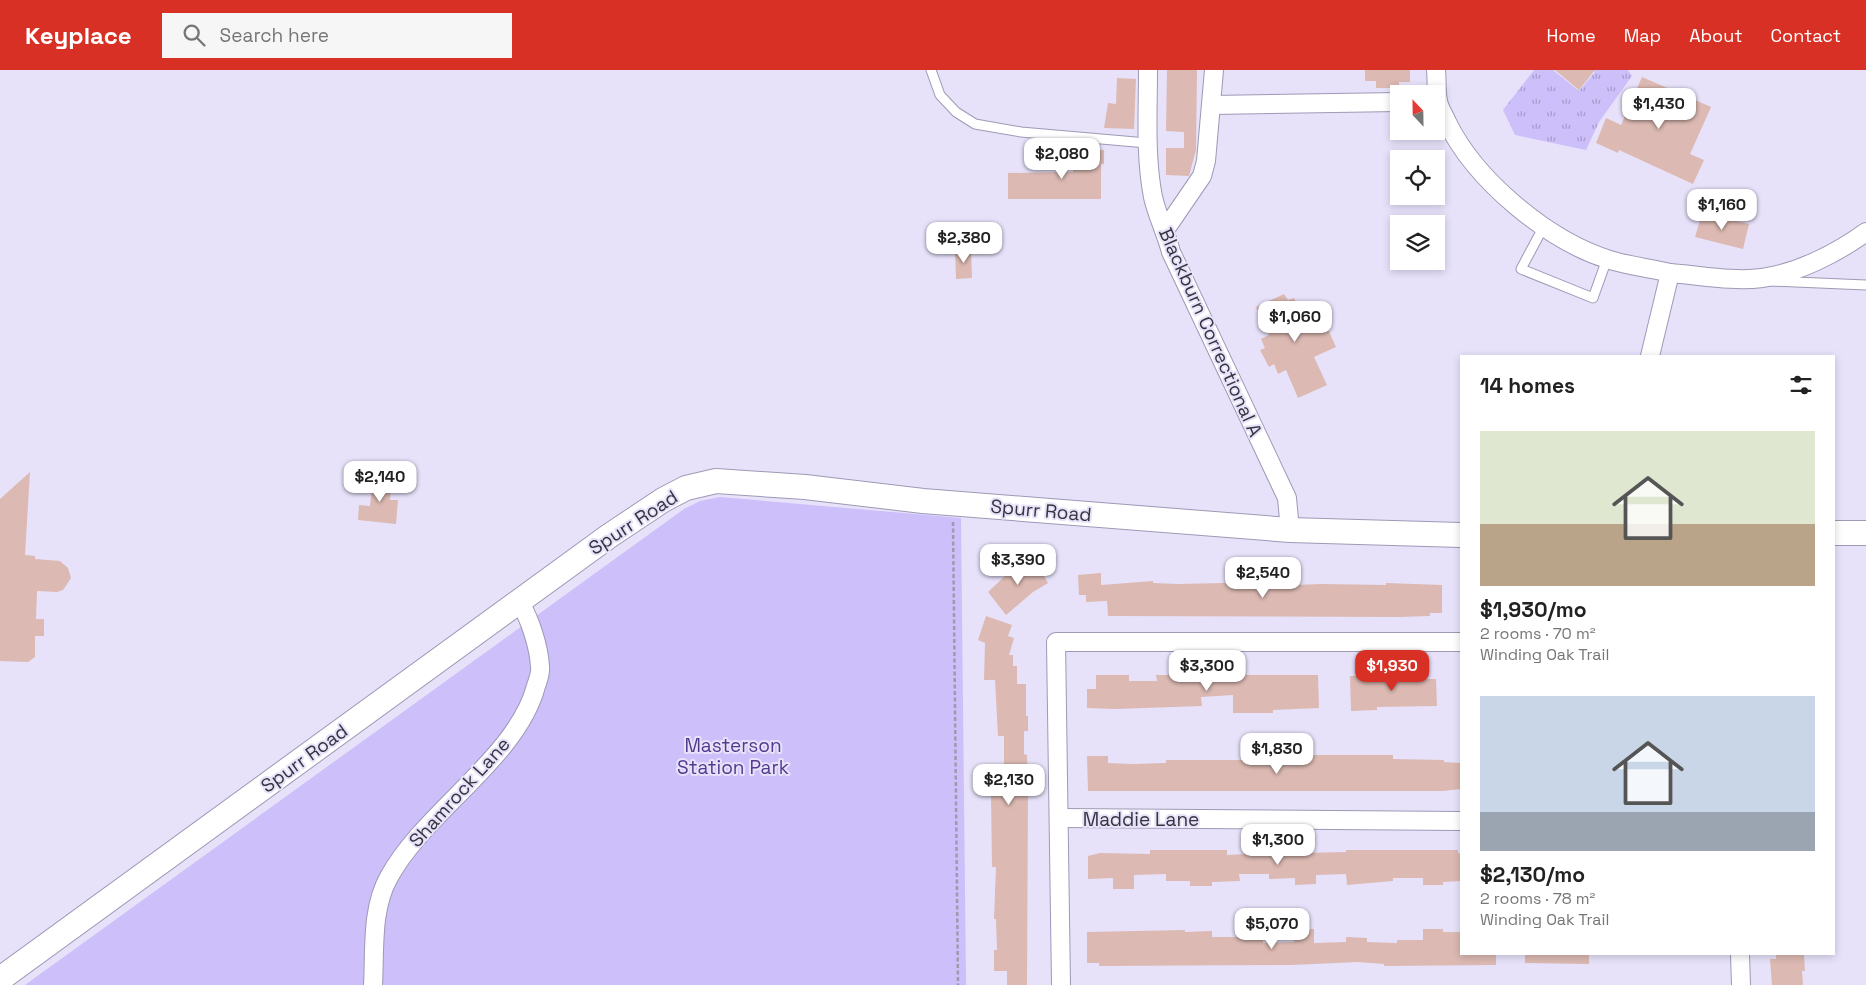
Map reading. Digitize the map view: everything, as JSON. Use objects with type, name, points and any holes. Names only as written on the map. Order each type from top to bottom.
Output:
[{"type":"street","name":"Blackburn Correctional A","points":[[1148,70],[1148,143],[1153,197],[1166,230],[1171,252],[1287,498],[1290,530]]},
{"type":"street","points":[[1166,230],[1202,176],[1206,161],[1214,70]]},
{"type":"street","points":[[1436,70],[1436,85]]},
{"type":"street","points":[[1212,105],[1390,102]]},
{"type":"street","points":[[1445,118],[1452,132],[1472,160],[1494,185],[1544,226],[1578,247],[1607,259],[1670,273],[1761,279],[1786,272],[1826,256],[1866,232]]},
{"type":"street","points":[[1650,355],[1670,273]]},
{"type":"street","points":[[1656,355],[1657,322]]},
{"type":"street","name":"Spurr Road","points":[[0,979],[609,536],[663,500],[701,484],[716,482],[805,487],[953,503],[1290,530],[1460,534]]},
{"type":"street","points":[[1835,533],[1866,533]]},
{"type":"street","name":"Shamrock Lane","points":[[374,985],[377,918],[380,896],[388,878],[412,843],[508,740],[532,701],[541,668],[535,641],[520,602]]},
{"type":"street","points":[[1061,985],[1056,642],[1460,642]]},
{"type":"street","name":"Maddie Lane","points":[[1060,818],[1460,821]]},
{"type":"street","points":[[1740,955],[1741,985]]},
{"type":"lane","points":[[931,70],[940,95],[956,112],[975,124],[1020,132],[1148,143]]},
{"type":"lane","points":[[1544,226],[1521,269],[1593,298],[1607,259]]},
{"type":"lane","points":[[1761,279],[1783,283],[1866,285]]},
{"type":"path","points":[[953,503],[958,985]]},
{"type":"green space","points":[[1534,70],[1553,70],[1579,91],[1595,72],[1593,70],[1628,70],[1632,76],[1599,122],[1586,150],[1515,135],[1503,110]]},
{"type":"green space","name":"Masterson Station Park","points":[[720,497],[961,518],[966,985],[25,985],[684,509],[700,501]]},
{"type":"building","points":[[1167,70],[1197,70],[1196,150],[1189,176],[1166,175],[1166,148],[1184,148],[1184,132],[1166,131]]},
{"type":"building","points":[[1365,70],[1410,70],[1410,82],[1399,82],[1399,85],[1390,85],[1390,88],[1376,88],[1376,81],[1365,81]]},
{"type":"building","points":[[1555,70],[1595,70],[1579,90]]},
{"type":"building","points":[[1642,77],[1711,107],[1690,154],[1704,160],[1693,184],[1619,150],[1618,153],[1596,143],[1606,118],[1621,125]]},
{"type":"building","points":[[1117,78],[1136,79],[1134,129],[1104,128],[1108,103],[1116,104]]},
{"type":"building","points":[[1073,150],[1104,150],[1104,164],[1101,164],[1101,199],[1008,199],[1008,173],[1073,172]]},
{"type":"building","points":[[1702,213],[1749,224],[1743,249],[1695,237]]},
{"type":"building","points":[[971,249],[972,278],[956,279],[955,250]]},
{"type":"building","points":[[1284,294],[1288,300],[1294,298],[1305,319],[1320,312],[1336,347],[1314,357],[1327,385],[1298,398],[1286,370],[1278,374],[1274,364],[1269,367],[1260,350],[1265,348],[1261,339],[1269,335],[1256,307]]},
{"type":"building","points":[[30,472],[25,555],[35,556],[35,559],[60,561],[68,568],[71,578],[63,590],[57,592],[37,591],[36,619],[44,619],[44,636],[35,636],[35,657],[28,662],[0,661],[0,499]]},
{"type":"building","points":[[373,475],[392,477],[390,500],[398,500],[396,524],[358,520],[359,505],[370,506]]},
{"type":"building","points":[[1033,557],[1048,583],[1033,592],[1006,615],[988,592],[1007,574]]},
{"type":"building","points":[[1101,573],[1101,585],[1153,581],[1153,583],[1178,584],[1266,582],[1266,586],[1323,584],[1386,585],[1386,583],[1442,585],[1442,613],[1430,613],[1430,616],[1399,617],[1108,616],[1107,601],[1086,602],[1086,595],[1079,595],[1078,575]]},
{"type":"building","points":[[986,616],[1012,625],[1008,636],[1014,638],[1009,655],[1013,655],[1013,666],[1017,666],[1017,684],[1026,684],[1028,731],[1024,731],[1024,754],[1027,755],[1028,782],[1027,985],[1007,985],[1007,971],[994,971],[994,950],[997,950],[996,919],[994,919],[996,867],[992,867],[991,794],[997,794],[996,768],[1004,768],[1004,736],[998,736],[995,680],[984,680],[985,643],[978,640]]},
{"type":"building","points":[[1096,675],[1129,675],[1129,681],[1157,681],[1156,675],[1318,675],[1319,708],[1273,710],[1273,713],[1233,713],[1233,695],[1201,697],[1202,706],[1087,708],[1087,689],[1096,689]]},
{"type":"building","points":[[1425,675],[1425,679],[1436,679],[1437,706],[1377,707],[1377,710],[1351,711],[1350,676]]},
{"type":"building","points":[[1393,755],[1393,759],[1444,760],[1444,762],[1460,763],[1460,789],[1443,791],[1088,791],[1087,756],[1108,756],[1108,763],[1133,764],[1166,763],[1166,760],[1243,760],[1243,756]]},
{"type":"building","points":[[1150,850],[1227,850],[1227,855],[1268,853],[1268,850],[1304,850],[1304,853],[1346,852],[1346,850],[1458,850],[1458,853],[1460,853],[1460,881],[1443,882],[1443,885],[1423,885],[1423,878],[1393,878],[1393,881],[1347,885],[1346,874],[1316,875],[1316,884],[1295,885],[1295,878],[1269,879],[1269,874],[1239,874],[1240,881],[1212,882],[1212,886],[1190,886],[1190,881],[1166,881],[1166,874],[1134,875],[1134,889],[1113,889],[1113,878],[1088,879],[1088,856],[1100,853],[1150,854]]},
{"type":"building","points":[[1314,929],[1314,943],[1346,942],[1346,937],[1367,938],[1367,942],[1397,943],[1397,940],[1423,940],[1423,929],[1443,929],[1443,932],[1460,932],[1460,955],[1496,955],[1496,965],[1384,966],[1384,964],[1358,962],[1291,965],[1099,966],[1099,963],[1087,963],[1087,932],[1185,930],[1185,932],[1212,931],[1212,937],[1242,937],[1242,930],[1263,930],[1263,943],[1294,942],[1294,930]]},
{"type":"building","points":[[1525,955],[1589,955],[1589,964],[1525,963]]},
{"type":"building","points":[[1776,955],[1804,955],[1805,971],[1802,971],[1803,985],[1772,985],[1770,959],[1776,959]]}]
